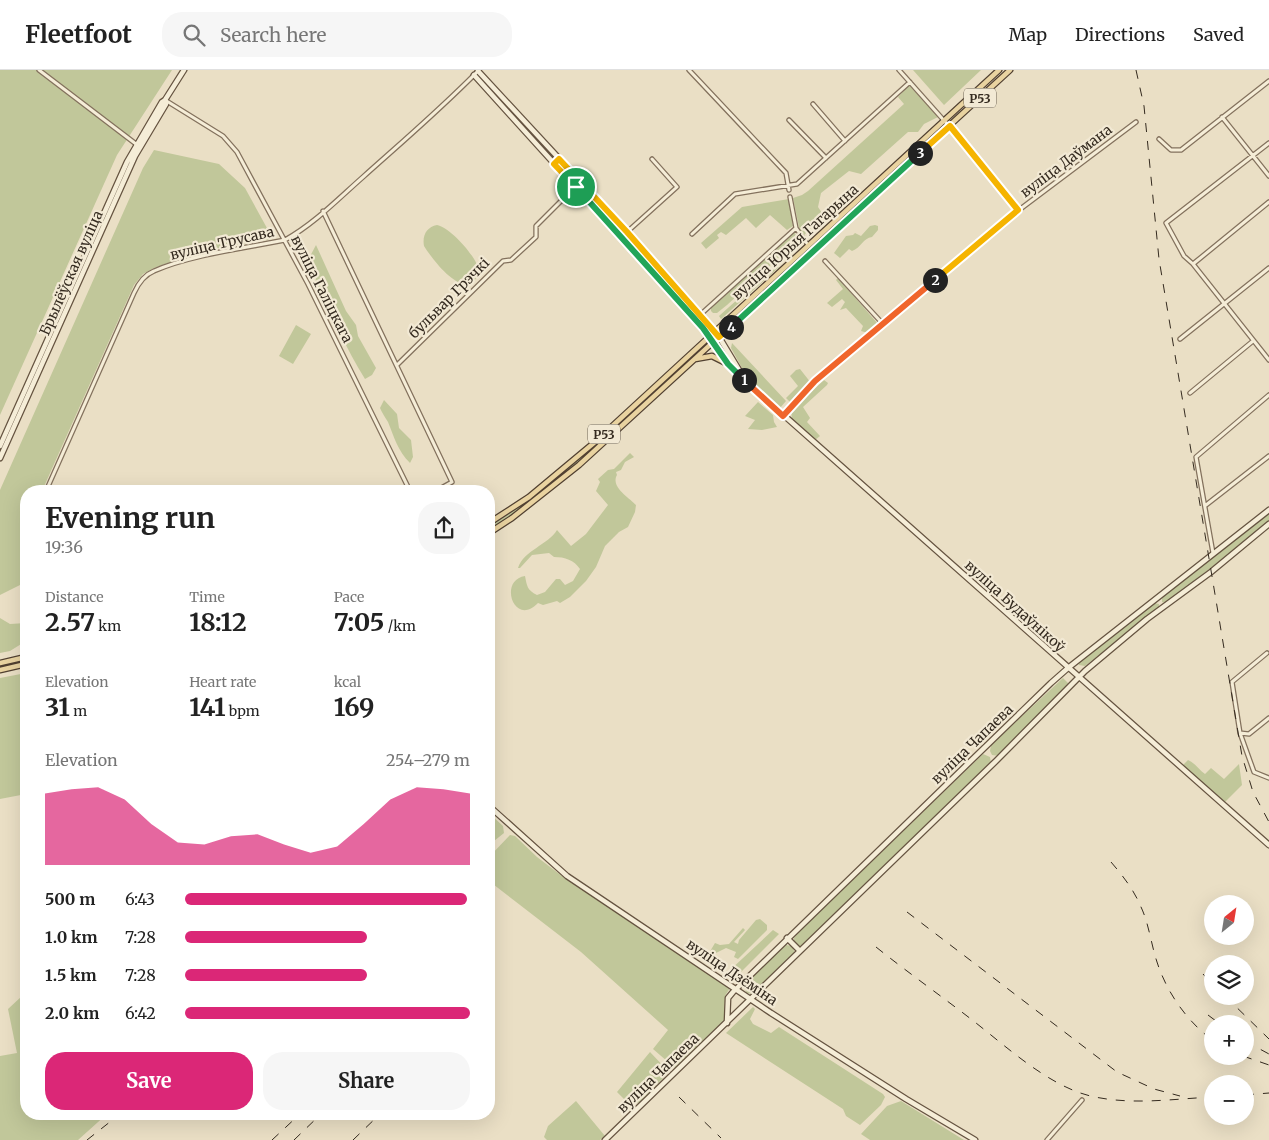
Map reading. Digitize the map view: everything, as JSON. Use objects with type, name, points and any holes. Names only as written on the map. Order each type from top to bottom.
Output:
[{"type":"main road","name":"Брылёўская вуліца","points":[[0,446],[138,145],[162,102],[184,70]]},
{"type":"main road","name":"вуліца Юрыя Гагарына","points":[[495,519],[529,497],[566,467],[999,70]]},
{"type":"main road","name":"вуліца Юрыя Гагарына","points":[[495,529],[560,481],[1010,70]]},
{"type":"main road","name":"вуліца Будаўнікоў","points":[[477,72],[627,232],[714,331],[747,383]]},
{"type":"main road","name":"вуліца Будаўнікоў","points":[[477,72],[554,164],[659,279],[709,336],[728,364],[747,383],[1269,845]]},
{"type":"main road","points":[[554,164],[559,159]]},
{"type":"main road","points":[[622,238],[627,232]]},
{"type":"main road","points":[[659,279],[663,274]]},
{"type":"main road","name":"Брылёўская вуліца","points":[[0,458],[72,291]]},
{"type":"main road","points":[[694,360],[712,356],[728,364]]},
{"type":"main road","name":"вуліца Чапаева","points":[[727,1023],[728,998],[736,988],[1068,668],[1269,510]]},
{"type":"main road","name":"вуліца Чапаева","points":[[605,1140],[997,760],[1078,677],[1147,619],[1164,608],[1269,524]]},
{"type":"main road","points":[[1157,598],[1164,608]]},
{"type":"main road","points":[[0,663],[20,658]]},
{"type":"main road","points":[[0,670],[20,665]]},
{"type":"main road","name":"вуліца Дзёміна","points":[[495,811],[567,876],[751,999],[906,1099],[974,1140]]},
{"type":"main road","points":[[787,938],[800,951]]},
{"type":"street","points":[[39,70],[138,145]]},
{"type":"street","points":[[688,70],[786,173],[789,188]]},
{"type":"street","points":[[899,70],[950,126],[1018,210]]},
{"type":"street","name":"вуліца Трусава","points":[[49,485],[139,283],[153,271],[195,259],[285,240],[323,211],[443,107],[477,72]]},
{"type":"street","points":[[1159,139],[1171,150],[1178,151],[1269,81]]},
{"type":"street","points":[[692,234],[735,194],[789,188],[797,184],[910,82]]},
{"type":"street","name":"вуліца Галіцкага","points":[[165,100],[215,131],[232,145],[285,240],[407,485]]},
{"type":"street","points":[[813,104],[845,140]]},
{"type":"street","points":[[1222,117],[1269,176]]},
{"type":"street","points":[[789,120],[826,158]]},
{"type":"street","name":"вуліца Даўмана","points":[[783,416],[815,381],[1018,210],[1136,122]]},
{"type":"street","points":[[1269,143],[1166,223],[1184,256],[1193,264],[1269,360]]},
{"type":"street","points":[[627,232],[677,187],[652,159]]},
{"type":"street","name":"бульвар Грэчкі","points":[[397,365],[503,261],[511,260],[536,237],[536,226],[576,187]]},
{"type":"street","points":[[790,197],[796,228],[808,245]]},
{"type":"street","points":[[1193,264],[1269,202]]},
{"type":"street","points":[[323,211],[452,482],[447,485]]},
{"type":"street","points":[[700,315],[796,228]]},
{"type":"street","points":[[825,261],[883,324]]},
{"type":"street","points":[[1180,339],[1269,268]]},
{"type":"street","points":[[1190,393],[1253,342]]},
{"type":"street","points":[[1213,554],[1196,456],[1269,394]]},
{"type":"street","points":[[1206,505],[1269,456]]},
{"type":"street","points":[[1267,653],[1232,682],[1240,733],[1254,772],[1269,778]]},
{"type":"street","points":[[1240,733],[1249,734],[1269,718]]},
{"type":"street","points":[[1047,1140],[1082,1100]]},
{"type":"green space","points":[[0,70],[172,70],[117,155],[0,415]]},
{"type":"green space","points":[[913,70],[981,70],[944,105]]},
{"type":"green space","points":[[909,85],[938,117],[924,124],[918,132],[908,132],[861,174],[849,171],[821,193],[818,207],[824,216],[804,235],[800,232],[793,198],[808,191],[904,104],[898,97]]},
{"type":"green space","points":[[937,130],[913,155],[726,328],[724,327],[747,305]]},
{"type":"green space","points":[[154,150],[219,164],[245,188],[273,239],[201,251],[154,268],[143,274],[134,285],[45,485],[20,485],[20,585],[0,595],[0,490],[143,168]]},
{"type":"green space","points":[[789,199],[793,226],[787,230],[770,215],[756,228],[746,218],[726,235],[721,232],[717,235],[719,238],[706,249],[701,243],[742,207]]},
{"type":"green space","points":[[437,225],[443,227],[456,237],[474,259],[479,272],[474,281],[466,284],[450,277],[424,246],[426,232]]},
{"type":"green space","points":[[870,226],[878,226],[878,230],[855,250],[849,249],[840,258],[834,253],[846,236],[855,233],[861,236]]},
{"type":"green space","points":[[794,232],[799,239],[727,305],[717,313],[711,311],[711,307]]},
{"type":"green space","points":[[316,245],[346,311],[356,325],[358,336],[376,368],[372,375],[365,379],[315,286],[316,277],[313,276],[306,264]]},
{"type":"green space","points":[[775,266],[779,267],[721,319],[719,316]]},
{"type":"green space","points":[[838,278],[878,324],[868,333],[861,331],[863,326],[846,308],[840,310],[845,302],[842,299],[832,307],[827,303],[843,289],[836,280]]},
{"type":"green space","points":[[296,325],[311,334],[293,364],[279,356]]},
{"type":"green space","points":[[732,343],[786,401],[780,408],[748,379],[731,348]]},
{"type":"green space","points":[[701,346],[683,368],[644,401],[570,470],[531,502],[495,525],[495,523],[521,506],[575,463]]},
{"type":"green space","points":[[800,369],[811,383],[790,402],[786,398],[798,386],[790,376]]},
{"type":"green space","points":[[824,380],[828,383],[827,385],[803,407],[810,418],[807,422],[820,436],[815,440],[792,419],[791,411]]},
{"type":"green space","points":[[384,400],[397,414],[399,428],[411,440],[413,457],[410,463],[399,449],[380,408]]},
{"type":"green space","points":[[758,402],[773,415],[777,427],[762,430],[748,429],[755,420],[745,416]]},
{"type":"green space","points":[[630,453],[634,457],[625,462],[621,470],[616,472],[618,488],[636,505],[628,527],[619,532],[605,546],[596,567],[586,581],[570,597],[560,603],[557,601],[543,605],[538,603],[529,609],[522,610],[516,606],[512,600],[511,593],[512,585],[517,579],[525,576],[528,587],[537,595],[545,592],[556,579],[560,579],[565,585],[573,581],[580,569],[578,566],[569,560],[554,557],[549,553],[532,555],[518,568],[525,557],[548,540],[557,530],[571,546],[586,534],[608,505],[596,491],[600,482],[598,479],[608,470],[614,469]]},
{"type":"green space","points":[[1269,512],[1269,522],[1166,603],[1162,602],[1162,596]]},
{"type":"green space","points":[[1154,603],[1159,604],[1159,608],[1085,666],[1079,665],[1078,662]]},
{"type":"green space","points":[[0,618],[10,624],[20,623],[20,645],[10,651],[0,653]]},
{"type":"green space","points":[[20,674],[20,795],[0,799],[0,678]]},
{"type":"green space","points":[[1063,678],[1070,685],[999,756],[992,755],[990,751],[991,745]]},
{"type":"green space","points":[[983,754],[990,757],[991,763],[802,947],[794,943],[794,938],[798,933]]},
{"type":"green space","points":[[1188,760],[1205,774],[1211,768],[1224,779],[1239,764],[1242,785],[1225,802],[1183,765]]},
{"type":"green space","points":[[495,819],[503,826],[504,833],[495,840]]},
{"type":"green space","points":[[510,835],[515,836],[537,857],[562,876],[730,988],[725,996],[724,1021],[675,1068],[653,1049],[668,1030],[581,952],[495,886],[495,851]]},
{"type":"green space","points":[[760,919],[767,925],[767,930],[738,959],[734,957],[736,952],[726,948],[712,955],[709,953],[715,943],[720,945],[729,944],[743,928],[745,930],[734,942],[738,944],[739,940],[756,920]]},
{"type":"green space","points":[[773,930],[779,934],[734,979],[728,977],[728,972]]},
{"type":"green space","points":[[786,945],[792,946],[795,953],[753,994],[747,993],[744,987],[745,984]]},
{"type":"green space","points":[[20,998],[20,1120],[100,1120],[78,1140],[0,1140],[0,1056],[17,1053],[8,1009]]},
{"type":"green space","points":[[753,1007],[755,1009],[750,1019],[753,1024],[771,1033],[779,1027],[883,1094],[885,1097],[881,1105],[860,1125],[846,1116],[843,1109],[726,1033]]},
{"type":"green space","points":[[650,1052],[669,1072],[640,1102],[631,1106],[617,1092]]},
{"type":"green space","points":[[576,1101],[605,1136],[600,1140],[547,1140],[544,1137],[548,1126]]},
{"type":"green space","points":[[901,1101],[964,1140],[870,1140],[861,1134],[887,1106]]},
{"type":"railway","points":[[1136,70],[1144,106],[1159,259],[1242,756],[1253,792],[1269,822]]},
{"type":"railway","points":[[1111,862],[1128,883],[1144,914],[1157,962],[1166,985],[1186,1015],[1204,1033]]},
{"type":"railway","points":[[907,912],[1117,1072],[1154,1089],[1180,1096]]},
{"type":"railway","points":[[876,947],[1028,1064],[1044,1075],[1078,1092],[1095,1097],[1124,1101],[1204,1098]]},
{"type":"railway","points":[[1234,1005],[1269,1039]]},
{"type":"railway","points":[[1254,1046],[1269,1054]]},
{"type":"railway","points":[[1254,1060],[1269,1065]]},
{"type":"railway","points":[[1254,1094],[1269,1093]]},
{"type":"railway","points":[[679,1097],[721,1138]]},
{"type":"railway","points":[[87,1140],[112,1120]]},
{"type":"railway","points":[[272,1140],[294,1120]]},
{"type":"railway","points":[[294,1140],[315,1120]]},
{"type":"railway","points":[[353,1140],[374,1120]]},
{"type":"route","points":[[950,126],[1018,210],[815,381],[783,416],[735,372],[703,328],[576,187],[554,164],[559,159],[627,232],[719,337],[950,126]]}]
